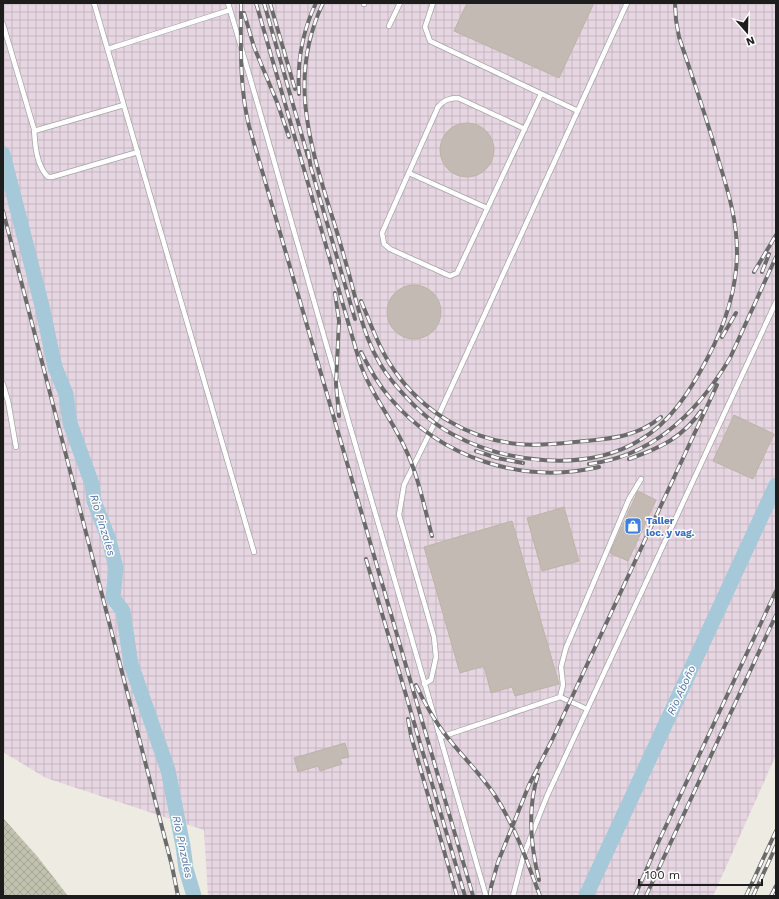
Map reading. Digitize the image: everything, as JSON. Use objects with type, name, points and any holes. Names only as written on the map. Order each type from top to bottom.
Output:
[{"type":"lane","points":[[94,3],[254,552]]},
{"type":"lane","points":[[228,3],[486,896]]},
{"type":"lane","points":[[389,26],[400,3]]},
{"type":"lane","points":[[433,3],[425,28],[430,41],[578,111]]},
{"type":"lane","points":[[424,684],[431,680],[436,650],[434,637],[399,515],[404,485],[441,410],[627,3]]},
{"type":"lane","points":[[108,49],[230,10]]},
{"type":"lane","points":[[3,24],[34,131],[35,146],[43,172],[48,177],[138,152]]},
{"type":"lane","points":[[525,129],[458,98],[451,98],[444,101],[438,107],[382,233],[384,244],[390,250],[450,276],[457,273],[487,208],[525,129],[541,94]]},
{"type":"lane","points":[[34,131],[124,106]]},
{"type":"lane","points":[[409,173],[487,208]]},
{"type":"lane","points":[[513,896],[524,854],[532,832],[587,709],[776,302]]},
{"type":"lane","points":[[3,384],[8,401],[16,447]]},
{"type":"lane","points":[[560,697],[563,685],[561,667],[566,648],[623,512],[641,479]]},
{"type":"lane","points":[[441,737],[560,697],[587,709]]},
{"type":"shaded area","points":[[3,3],[776,3],[776,755],[713,896],[208,896],[204,830],[46,778],[3,752]]},
{"type":"shaded area","points":[[3,818],[37,856],[68,896],[3,896]]},
{"type":"building","points":[[467,3],[594,3],[559,78],[454,31]]},
{"type":"building","points":[[462,123],[472,123],[482,127],[490,135],[494,145],[494,155],[490,165],[482,173],[472,177],[462,177],[452,173],[444,165],[440,155],[440,145],[444,135],[452,127]]},
{"type":"building","points":[[409,285],[419,285],[429,289],[437,297],[441,307],[441,317],[437,327],[429,335],[419,339],[409,339],[399,335],[391,327],[387,317],[387,307],[391,297],[399,289]]},
{"type":"building","points":[[734,415],[774,434],[753,479],[713,461]]},
{"type":"building","name":"Taller loc. y vag.","points":[[638,491],[656,500],[628,561],[610,553]]},
{"type":"building","points":[[564,507],[579,561],[542,571],[527,518]]},
{"type":"building","points":[[512,521],[559,684],[515,696],[512,687],[491,693],[484,666],[460,673],[424,547]]},
{"type":"building","points":[[345,743],[349,757],[340,759],[342,764],[320,771],[318,766],[298,772],[294,758]]},
{"type":"waterway","name":"Rio Pinzales","points":[[3,154],[42,306],[55,367],[66,394],[70,423],[92,484],[94,501],[109,540],[116,568],[113,598],[123,611],[131,664],[168,770],[186,869],[194,896]]},
{"type":"waterway","name":"Rio Aboño","points":[[586,896],[776,485]]},
{"type":"railway","points":[[241,3],[242,80],[249,126],[473,896]]},
{"type":"railway","points":[[256,3],[359,360],[368,382],[409,457],[420,490],[432,536]]},
{"type":"railway","points":[[264,3],[308,157]]},
{"type":"railway","points":[[270,3],[295,89]]},
{"type":"railway","points":[[299,94],[299,70],[304,36],[316,3]]},
{"type":"railway","points":[[323,3],[313,30],[307,56],[304,81],[309,132],[360,317],[370,344],[384,370],[393,382],[420,411],[443,429],[473,444],[496,452],[546,460],[571,460],[595,457],[619,450],[651,433],[679,405],[701,371],[719,334],[732,294],[735,280],[737,252],[737,241],[732,208],[679,37],[675,3]]},
{"type":"railway","points":[[244,13],[254,47],[277,102],[289,137]]},
{"type":"railway","points":[[308,151],[311,168],[355,319]]},
{"type":"railway","points":[[3,211],[172,866],[178,896]]},
{"type":"railway","points":[[754,272],[776,235]]},
{"type":"railway","points":[[762,272],[769,254]]},
{"type":"railway","points":[[589,464],[634,452],[654,441],[672,428],[704,396],[730,358],[776,257]]},
{"type":"railway","points":[[335,293],[339,321],[336,384],[339,416]]},
{"type":"railway","points":[[361,301],[384,354],[405,385],[432,410],[464,429],[481,436],[499,441],[532,445],[598,440],[621,436],[642,429],[661,417]]},
{"type":"railway","points":[[722,337],[736,313]]},
{"type":"railway","points":[[361,352],[390,398],[410,419],[433,437],[458,451],[485,462],[512,469],[541,472],[570,472],[599,467]]},
{"type":"railway","points":[[490,896],[498,862],[529,785],[552,740],[717,385]]},
{"type":"railway","points":[[629,459],[651,451],[670,441],[686,428],[701,411]]},
{"type":"railway","points":[[476,451],[497,458],[523,463]]},
{"type":"railway","points":[[366,559],[465,896]]},
{"type":"railway","points":[[635,896],[657,845],[776,591]]},
{"type":"railway","points":[[646,896],[776,615]]},
{"type":"railway","points":[[416,685],[429,710],[450,741],[494,794],[520,844],[540,896]]},
{"type":"railway","points":[[408,719],[411,736],[457,896]]},
{"type":"railway","points":[[538,775],[532,801],[531,828],[539,880]]},
{"type":"railway","points":[[746,896],[776,831]]},
{"type":"railway","points":[[753,896],[776,846]]},
{"type":"railway","points":[[771,896],[776,886]]},
{"type":"place","name":"Taller loc. y vag.","points":[[633,526]]}]
